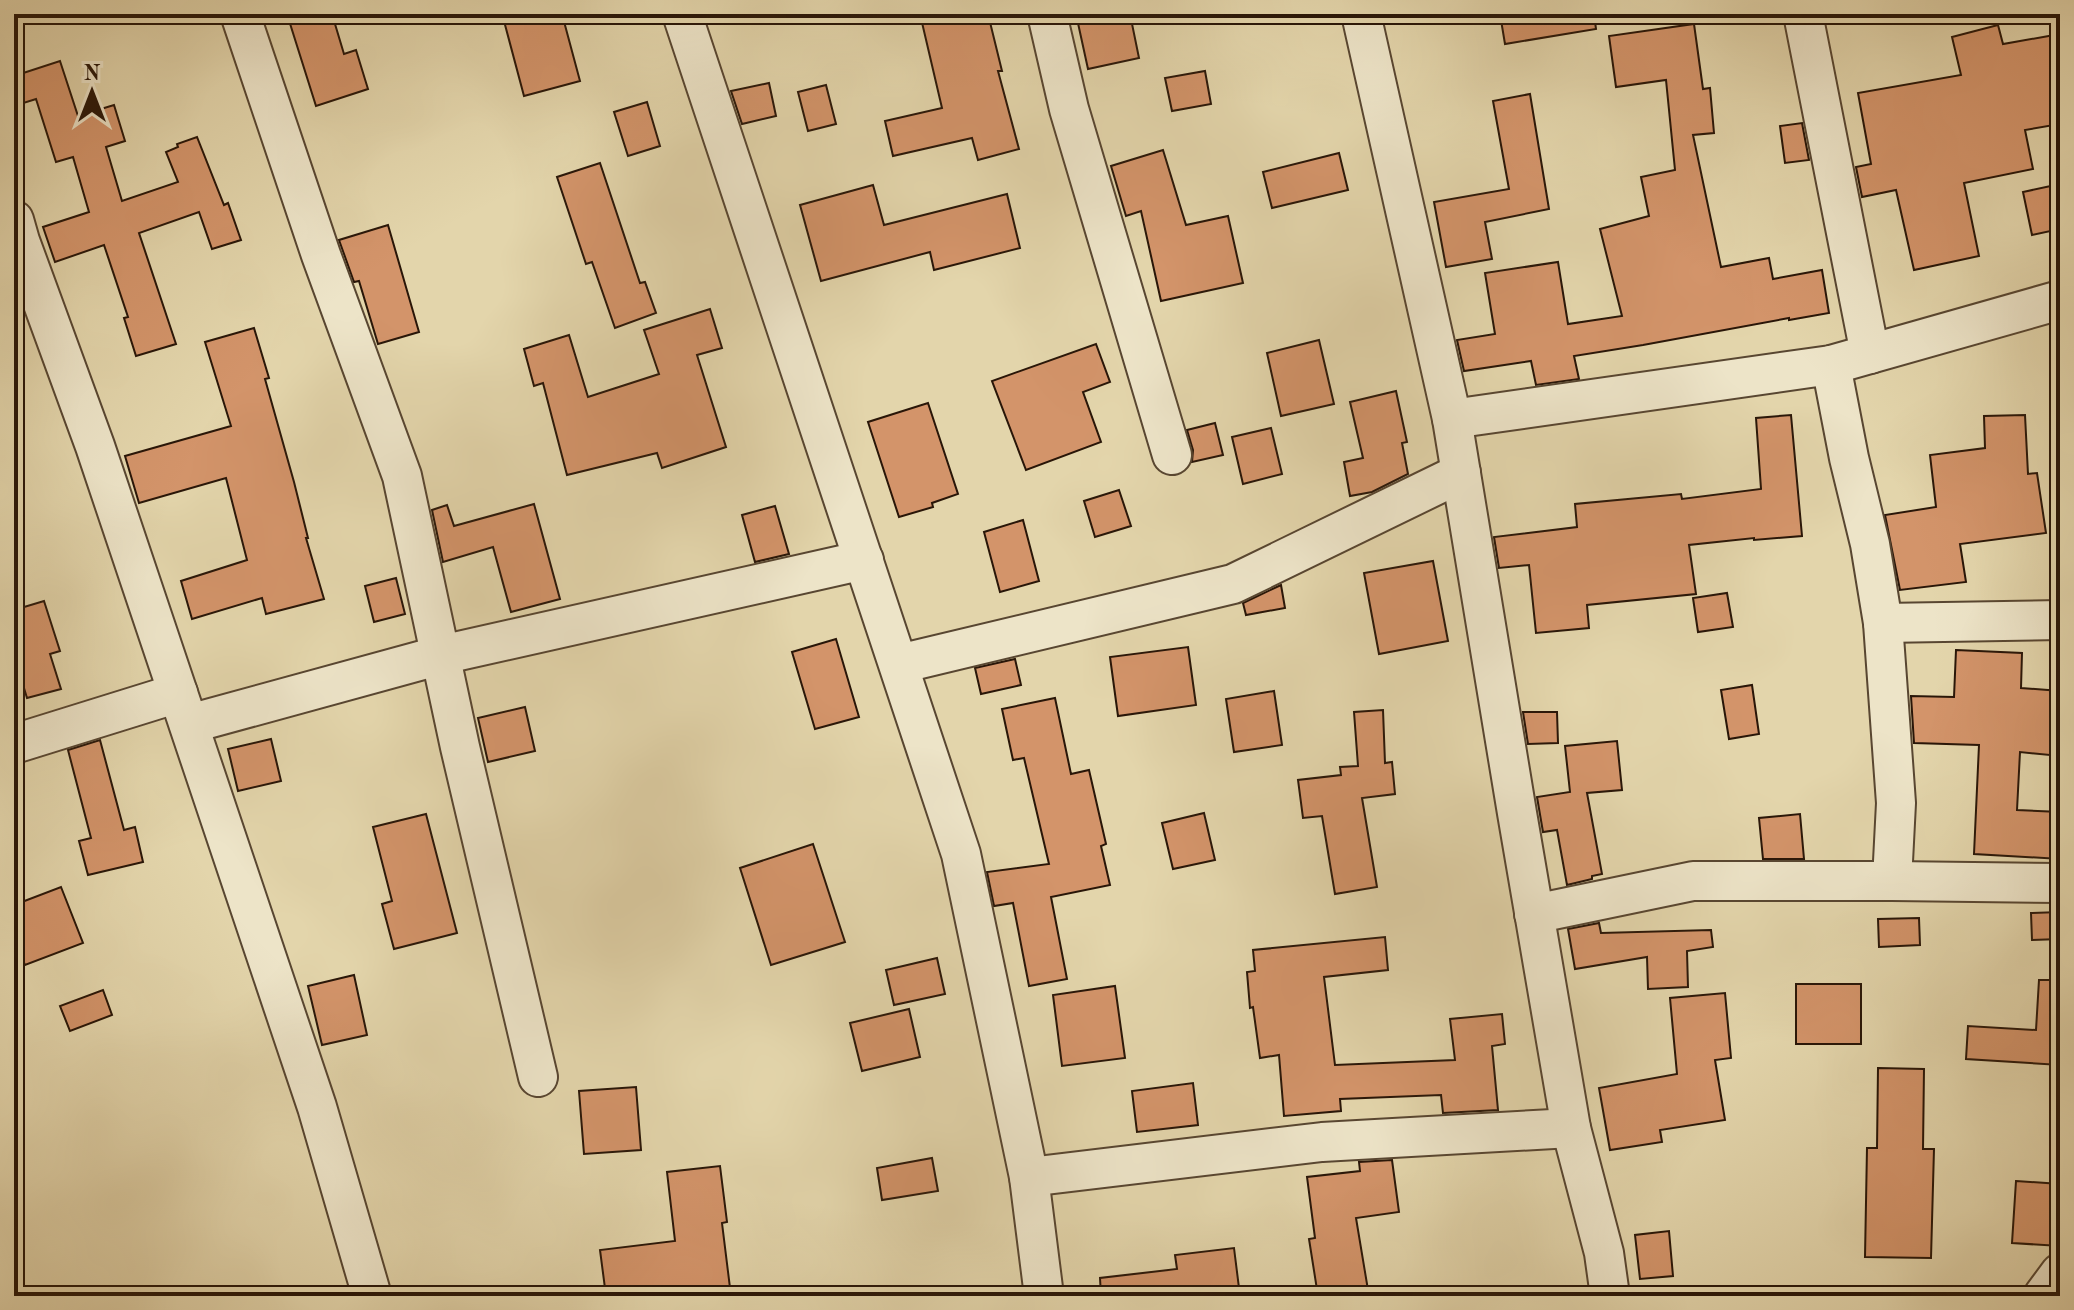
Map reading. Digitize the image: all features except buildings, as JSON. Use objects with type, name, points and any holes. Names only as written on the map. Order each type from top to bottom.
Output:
[{"type":"street","points":[[240,14],[321,255],[402,476],[460,747],[538,1077]]},
{"type":"street","points":[[682,14],[961,854],[1029,1177],[1044,1296]]},
{"type":"street","points":[[1047,14],[1069,109],[1172,455]]},
{"type":"street","points":[[1361,14],[1452,419],[1571,1128],[1604,1253],[1610,1296]]},
{"type":"street","points":[[1803,14],[1870,354]]},
{"type":"street","points":[[16,235],[95,446],[317,1107],[372,1296]]},
{"type":"street","points":[[1452,419],[1831,365],[2060,300]]},
{"type":"street","points":[[1831,365],[1870,544],[1883,623],[1896,803],[1892,881]]},
{"type":"street","points":[[899,664],[1233,584],[1461,473]]},
{"type":"street","points":[[14,744],[441,655],[864,560]]},
{"type":"street","points":[[1883,623],[2060,620]]},
{"type":"street","points":[[1534,914],[1693,881],[2060,883]]},
{"type":"street","points":[[1029,1177],[1322,1142],[1571,1128]]},
{"type":"street","points":[[2043,1296],[2060,1273]]}]
